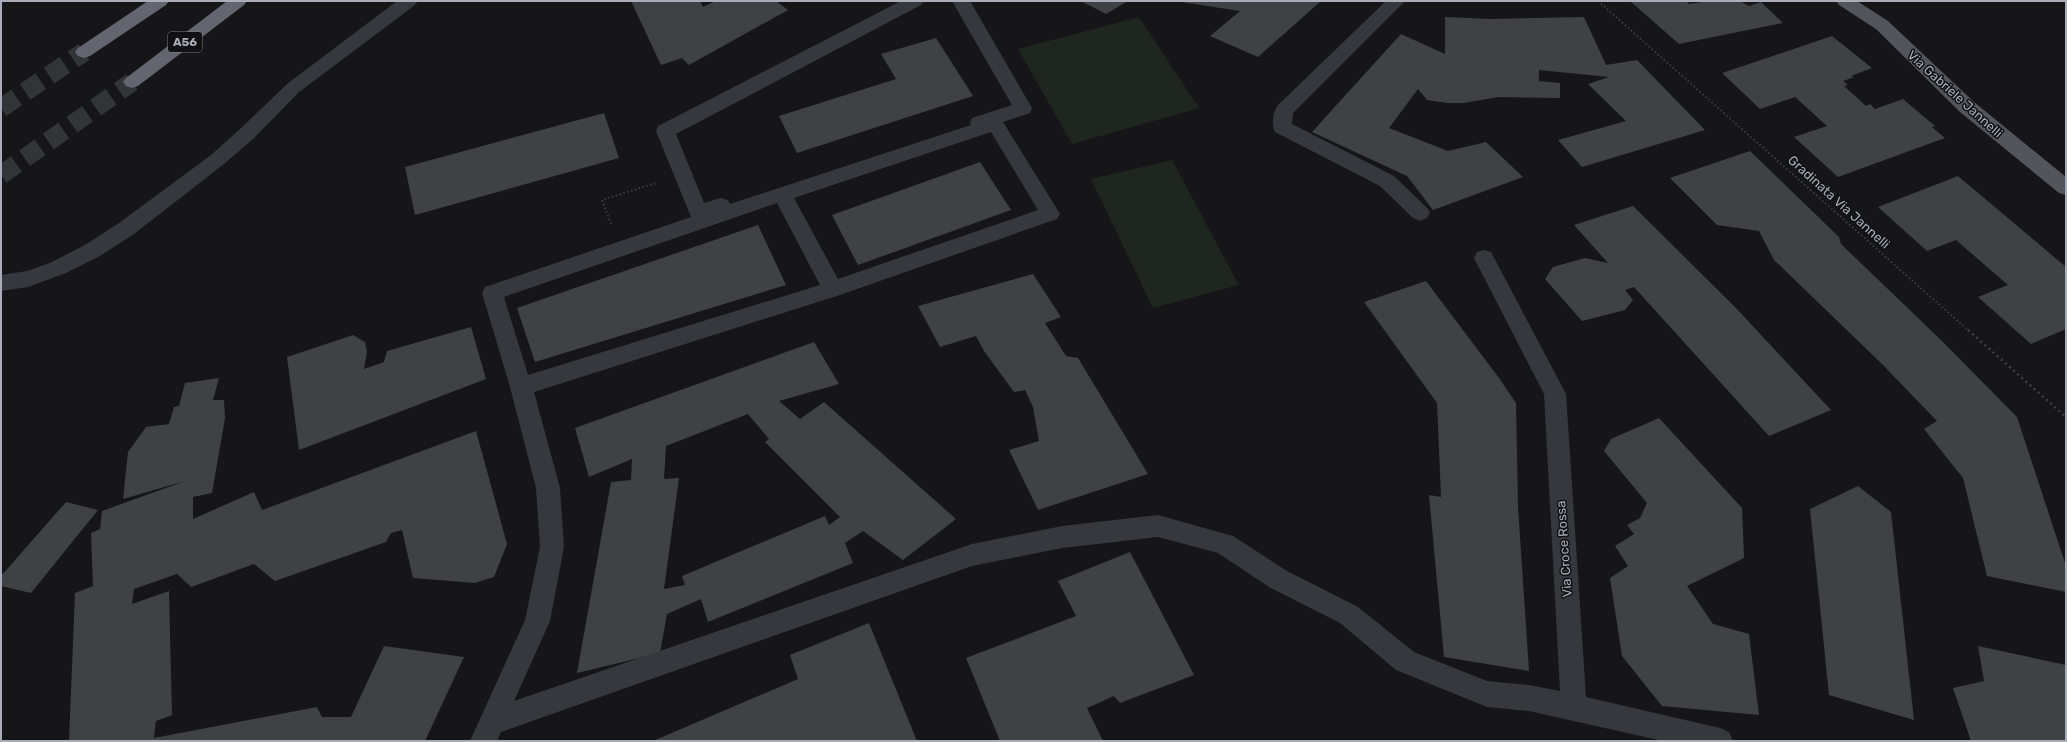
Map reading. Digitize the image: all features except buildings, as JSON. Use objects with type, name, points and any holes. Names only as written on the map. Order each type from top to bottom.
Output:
[{"type":"highway","points":[[84,52],[160,1]]},
{"type":"highway","name":"A56","points":[[132,82],[238,1]]},
{"type":"main road","name":"Via Gabriele Jannelli","points":[[1845,1],[1882,25],[1967,107],[2066,188]]},
{"type":"street","points":[[1,283],[14,283],[61,267],[112,238],[196,177],[240,139],[293,88],[378,22],[409,1]]},
{"type":"street","points":[[915,1],[665,131],[681,174],[698,212],[1023,108],[961,1]]},
{"type":"street","points":[[1396,1],[1284,111],[1282,127],[1387,181],[1420,213]]},
{"type":"street","points":[[487,731],[537,621],[552,547],[548,488],[521,387],[492,293],[782,194],[995,124],[1050,214],[833,289],[521,387]]},
{"type":"street","points":[[782,194],[833,289]]},
{"type":"street","name":"Via Croce Rossa","points":[[1484,258],[1555,394],[1574,707]]},
{"type":"street","points":[[487,731],[972,555],[1062,537],[1158,526],[1224,544],[1278,579],[1349,615],[1406,661],[1487,694],[1529,698],[1574,707],[1720,741]]},
{"type":"path","name":"Gradinata Via Jannelli","points":[[1598,1],[2066,417]]},
{"type":"path","points":[[621,249],[602,200],[681,174]]},
{"type":"shaded area","points":[[1139,17],[1199,108],[1072,144],[1018,49]]},
{"type":"shaded area","points":[[1172,160],[1239,285],[1153,308],[1091,179]]},
{"type":"tunnel","points":[[1,108],[84,52]]},
{"type":"tunnel","points":[[1,175],[132,82]]}]
